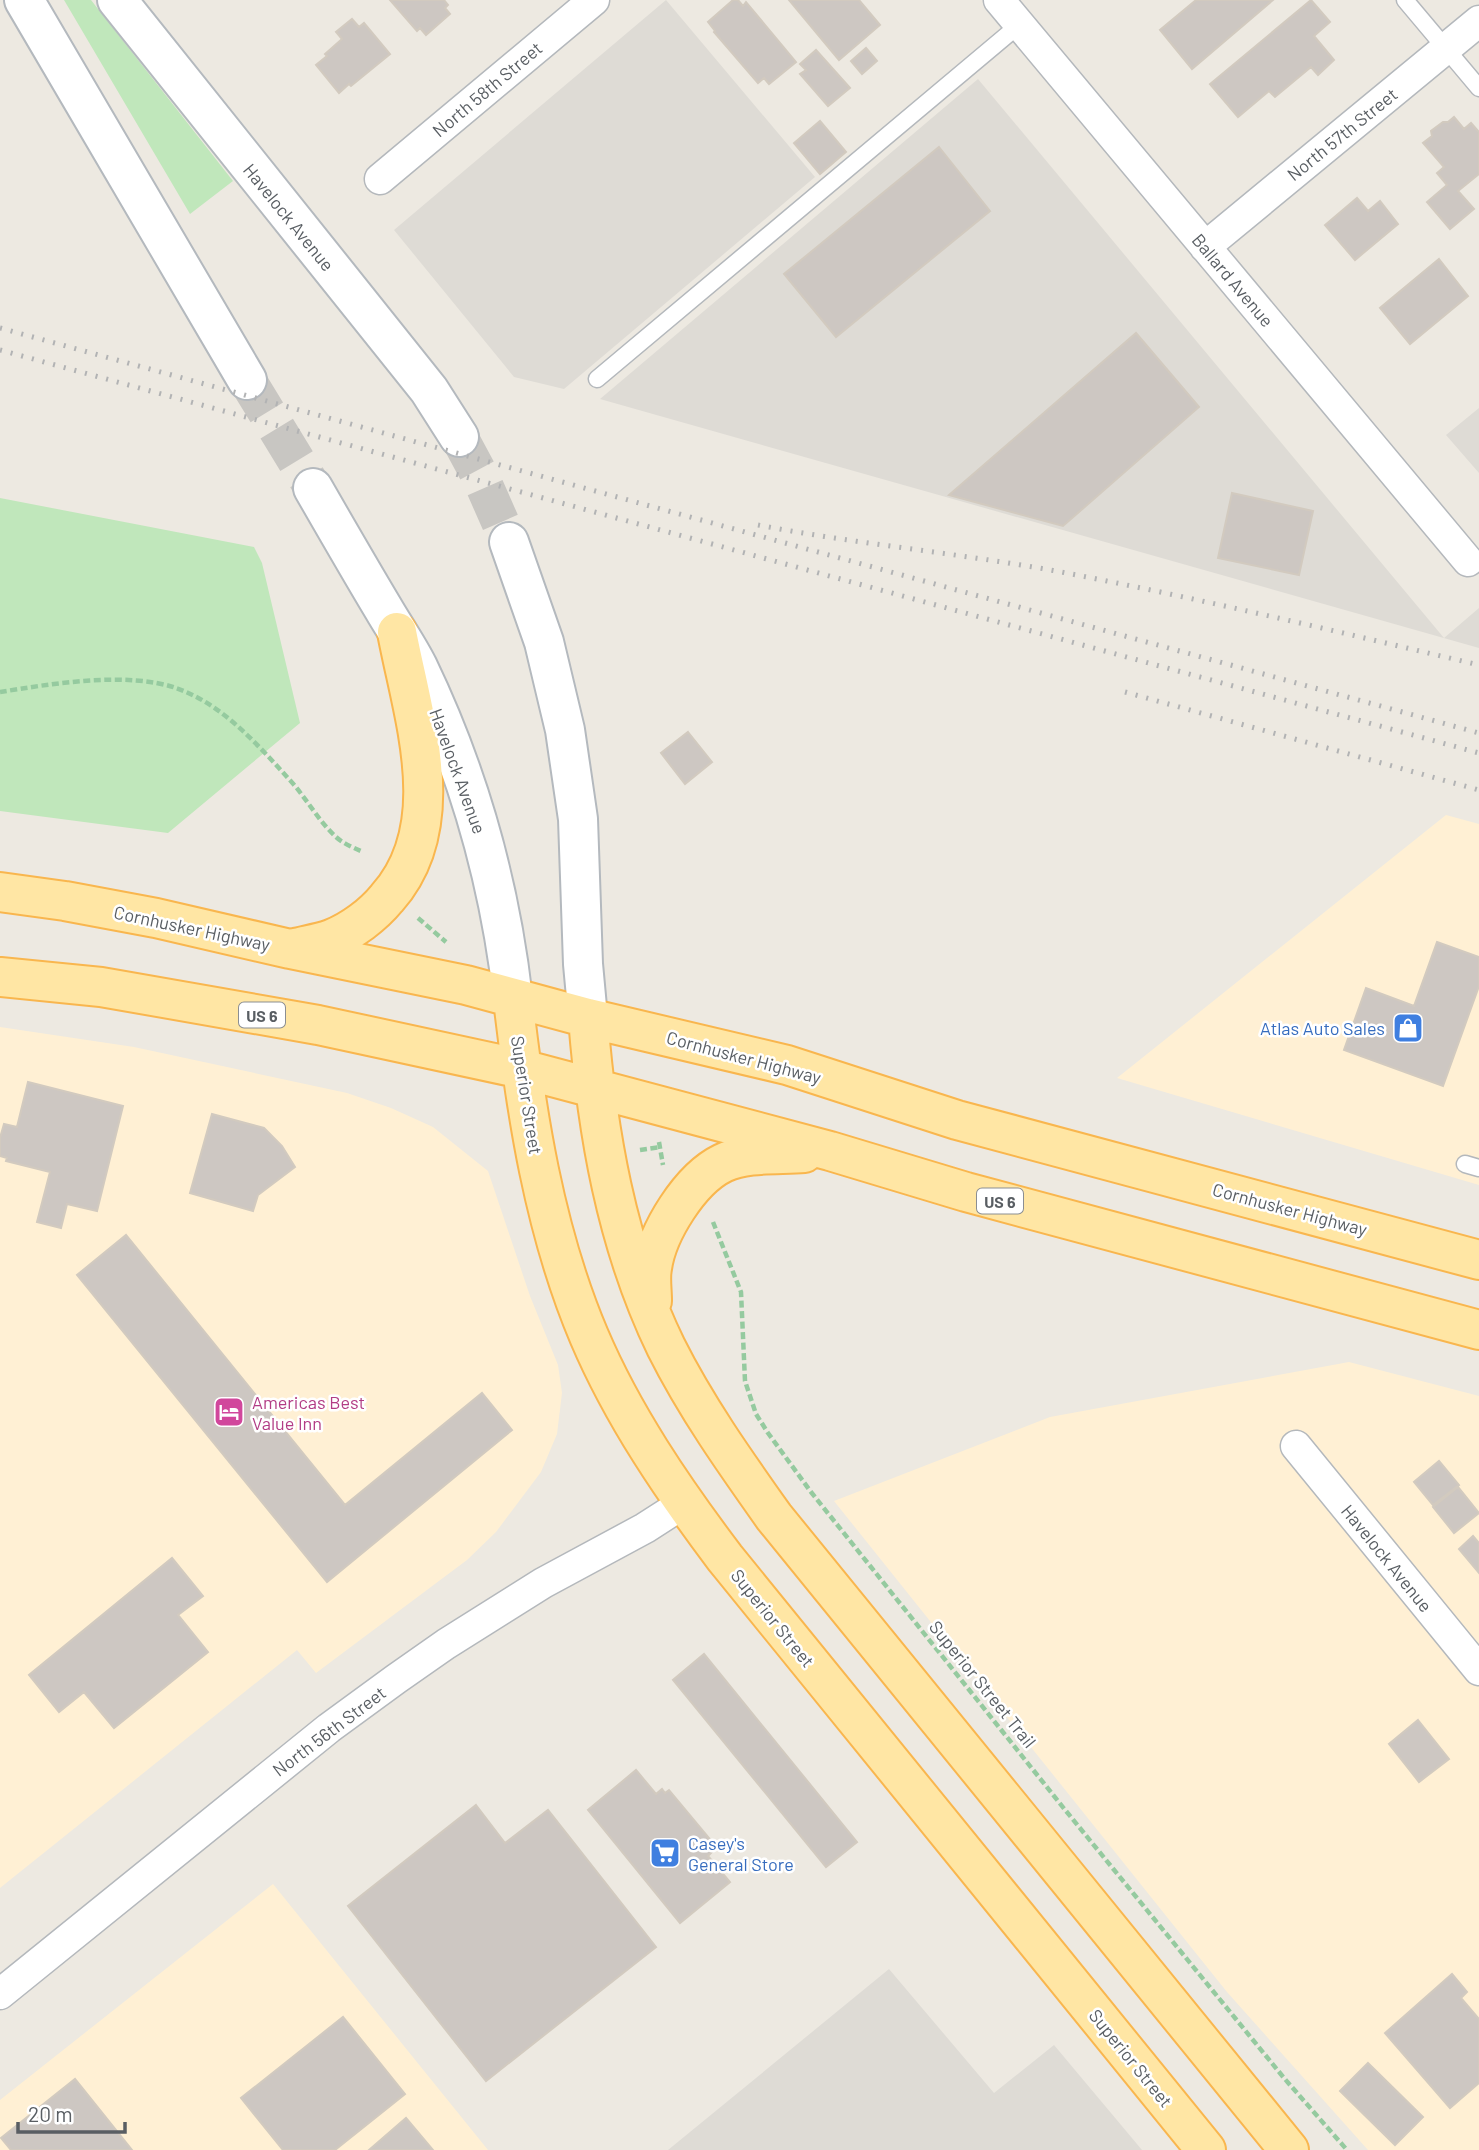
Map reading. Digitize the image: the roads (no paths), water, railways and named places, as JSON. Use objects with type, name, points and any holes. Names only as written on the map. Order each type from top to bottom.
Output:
[{"type":"main road","points":[[24,0],[247,380]]},
{"type":"main road","name":"Havelock Avenue","points":[[117,0],[429,390],[459,437]]},
{"type":"main road","name":"Havelock Avenue","points":[[313,488],[416,665],[445,729],[486,853],[508,957],[513,999]]},
{"type":"main road","points":[[509,542],[544,642],[565,730],[578,818],[583,964],[593,1087],[612,1194],[653,1317],[703,1414],[774,1517],[1289,2150]]},
{"type":"main road","points":[[290,949],[332,939],[356,926],[397,889],[411,864],[419,837],[424,801],[416,716],[397,632]]},
{"type":"main road","name":"Cornhusker Highway","points":[[0,891],[156,918],[466,985],[588,1018],[787,1065],[957,1120],[1479,1260]]},
{"type":"main road","name":"US 6","points":[[0,977],[102,987],[318,1025],[522,1069],[1479,1330]]},
{"type":"main road","name":"Superior Street","points":[[513,999],[540,1178],[569,1283],[589,1336],[615,1392],[684,1503],[734,1569],[1206,2150]]},
{"type":"main road","points":[[653,1317],[652,1268],[668,1224],[704,1176],[724,1163],[741,1158],[830,1151]]},
{"type":"street","name":"North 58th Street","points":[[380,179],[594,0]]},
{"type":"street","name":"Ballard Avenue","points":[[999,0],[1468,561]]},
{"type":"street","name":"North 57th Street","points":[[1205,247],[1479,21]]},
{"type":"street","name":"Havelock Avenue","points":[[1296,1446],[1479,1671]]},
{"type":"street","name":"North 56th Street","points":[[0,1994],[329,1728],[397,1679],[446,1644],[543,1583],[645,1528],[684,1503]]},
{"type":"lane","points":[[1405,0],[1479,88]]},
{"type":"lane","points":[[597,379],[1019,25]]},
{"type":"tunnel","points":[[247,380],[313,488]]},
{"type":"tunnel","points":[[459,437],[480,476],[509,542]]},
{"type":"railway","points":[[0,328],[1479,733]]},
{"type":"railway","points":[[0,350],[1479,753]]},
{"type":"railway","points":[[758,525],[1109,581],[1479,665]]},
{"type":"railway","points":[[1125,692],[1479,790]]},
{"type":"place","name":"Atlas Auto Sales","points":[[1408,1028]]},
{"type":"place","name":"Americas Best Value Inn","points":[[229,1412]]},
{"type":"place","name":"Casey's General Store","points":[[665,1853]]}]
